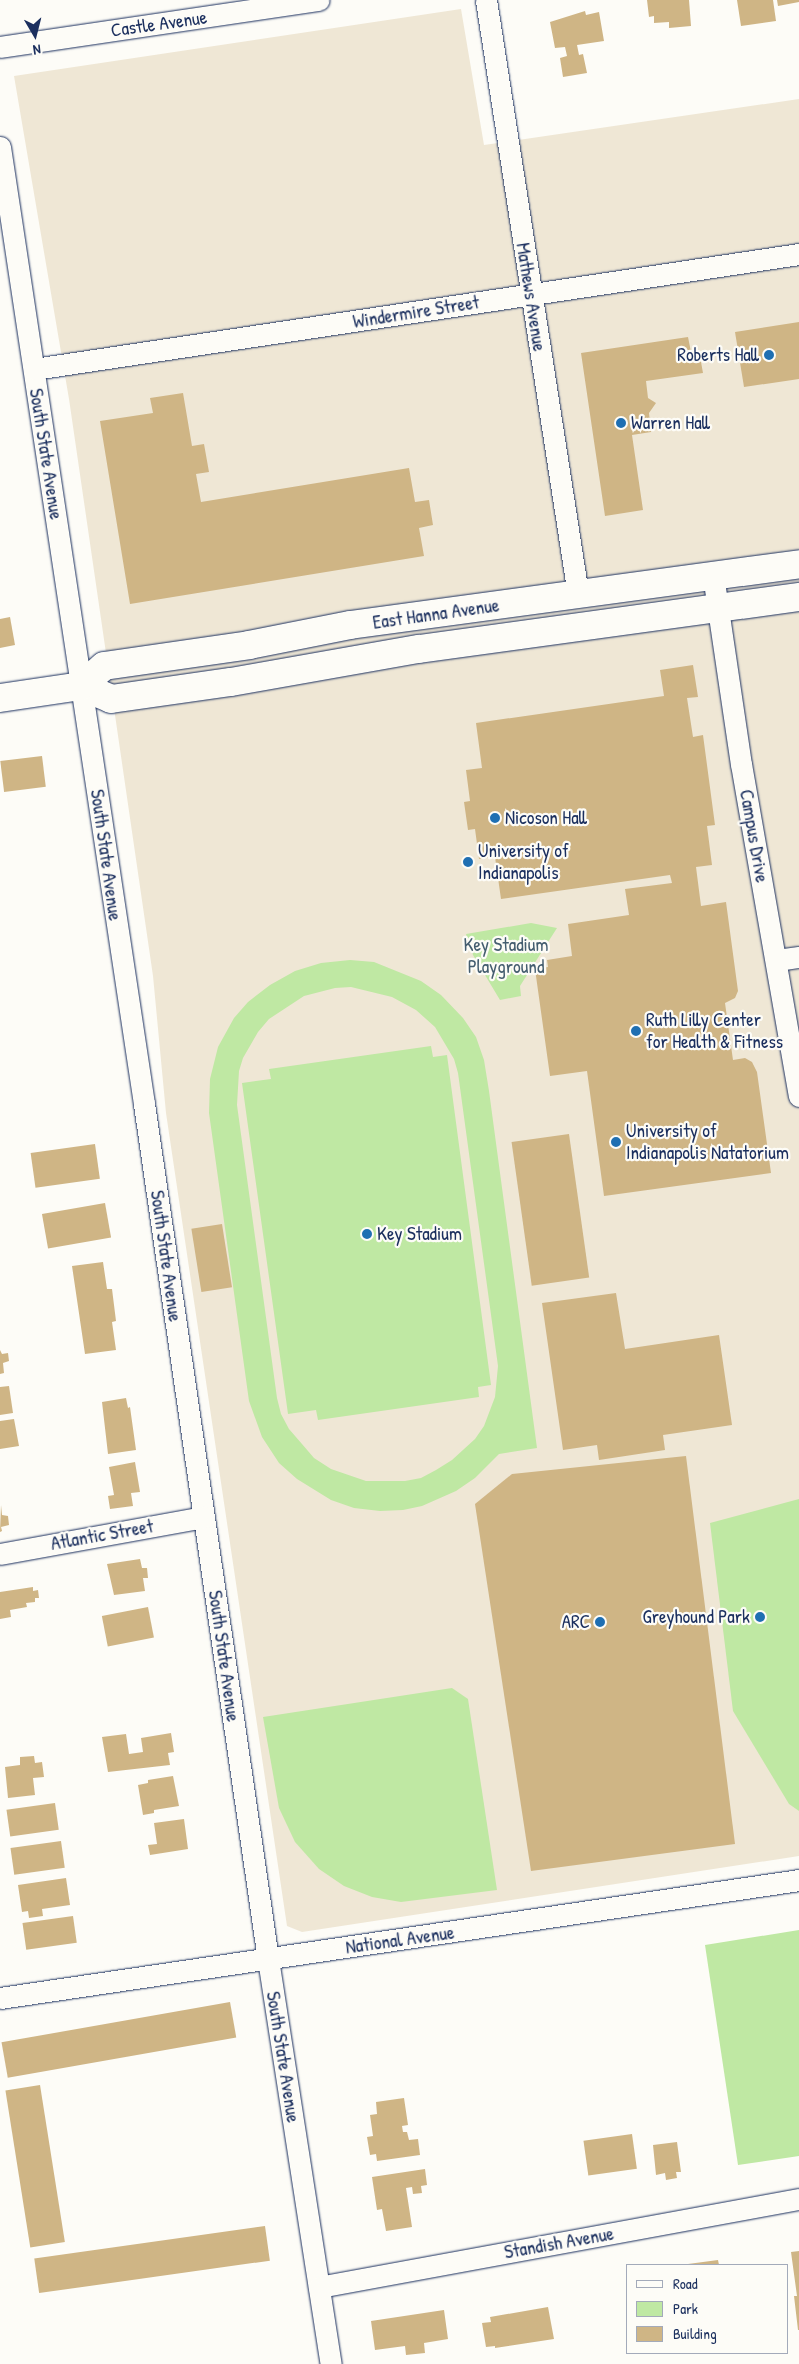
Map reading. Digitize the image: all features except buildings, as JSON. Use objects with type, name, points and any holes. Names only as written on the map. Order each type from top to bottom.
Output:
[{"type":"main road","name":"East Hanna Avenue","points":[[799,564],[350,625],[249,645],[104,666],[81,686],[111,699],[231,682],[419,649],[799,597]]},
{"type":"main road","points":[[0,698],[81,686]]},
{"type":"street","name":"Castle Avenue","points":[[0,47],[319,0]]},
{"type":"street","name":"Mathews Avenue","points":[[486,0],[530,294],[578,594]]},
{"type":"street","name":"South State Avenue","points":[[0,147],[268,1959],[331,2364]]},
{"type":"street","name":"Windermire Street","points":[[34,369],[799,254]]},
{"type":"street","name":"Campus Drive","points":[[713,575],[741,764],[799,1096]]},
{"type":"street","points":[[776,960],[799,958]]},
{"type":"street","name":"Atlantic Street","points":[[0,1554],[204,1517]]},
{"type":"street","name":"National Avenue","points":[[0,1998],[799,1880]]},
{"type":"street","name":"Standish Avenue","points":[[319,2287],[799,2198]]},
{"type":"shaded area","name":"University of Indianapolis","points":[[461,9],[484,145],[799,99],[799,1856],[302,1932],[287,1926],[166,1113],[153,976],[69,399],[14,76]]},
{"type":"green space","name":"Key Stadium Playground","points":[[531,923],[557,928],[520,986],[521,996],[500,1000],[473,955],[466,934]]},
{"type":"green space","points":[[350,960],[374,962],[421,981],[441,995],[463,1018],[476,1037],[484,1060],[489,1091],[537,1448],[499,1454],[475,1478],[456,1491],[422,1506],[403,1510],[380,1511],[354,1508],[331,1500],[297,1479],[279,1463],[262,1437],[249,1401],[209,1113],[210,1079],[218,1047],[234,1018],[248,1002],[270,985],[295,971],[321,963]],"holes":[[[351,987],[392,997],[416,1010],[435,1027],[454,1059],[458,1073],[498,1366],[495,1397],[484,1426],[475,1439],[452,1460],[421,1478],[405,1481],[366,1481],[331,1469],[314,1458],[289,1429],[281,1414],[277,1398],[237,1105],[239,1071],[243,1058],[258,1032],[269,1019],[304,996],[335,988]]]},
{"type":"green space","name":"Key Stadium","points":[[431,1046],[433,1057],[447,1055],[491,1385],[478,1387],[479,1397],[318,1420],[316,1410],[288,1414],[242,1083],[271,1079],[269,1069]]},
{"type":"green space","name":"Greyhound Park","points":[[799,1499],[799,1811],[789,1804],[733,1711],[710,1523]]},
{"type":"green space","points":[[452,1688],[468,1699],[497,1890],[401,1902],[372,1897],[344,1886],[319,1869],[295,1842],[279,1808],[263,1717]]},
{"type":"green space","points":[[799,1930],[799,2156],[738,2165],[705,1945]]},
{"type":"place","name":"Roberts Hall","points":[[769,355]]},
{"type":"place","name":"Warren Hall","points":[[621,423]]},
{"type":"place","name":"Nicoson Hall","points":[[495,818]]},
{"type":"place","name":"University of Indianapolis","points":[[468,862]]},
{"type":"place","name":"Ruth Lilly Center for Health & Fitness","points":[[636,1031]]},
{"type":"place","name":"University of Indianapolis Natatorium","points":[[616,1142]]},
{"type":"place","name":"Key Stadium","points":[[367,1234]]},
{"type":"place","name":"Greyhound Park","points":[[760,1617]]},
{"type":"place","name":"ARC","points":[[600,1622]]}]
